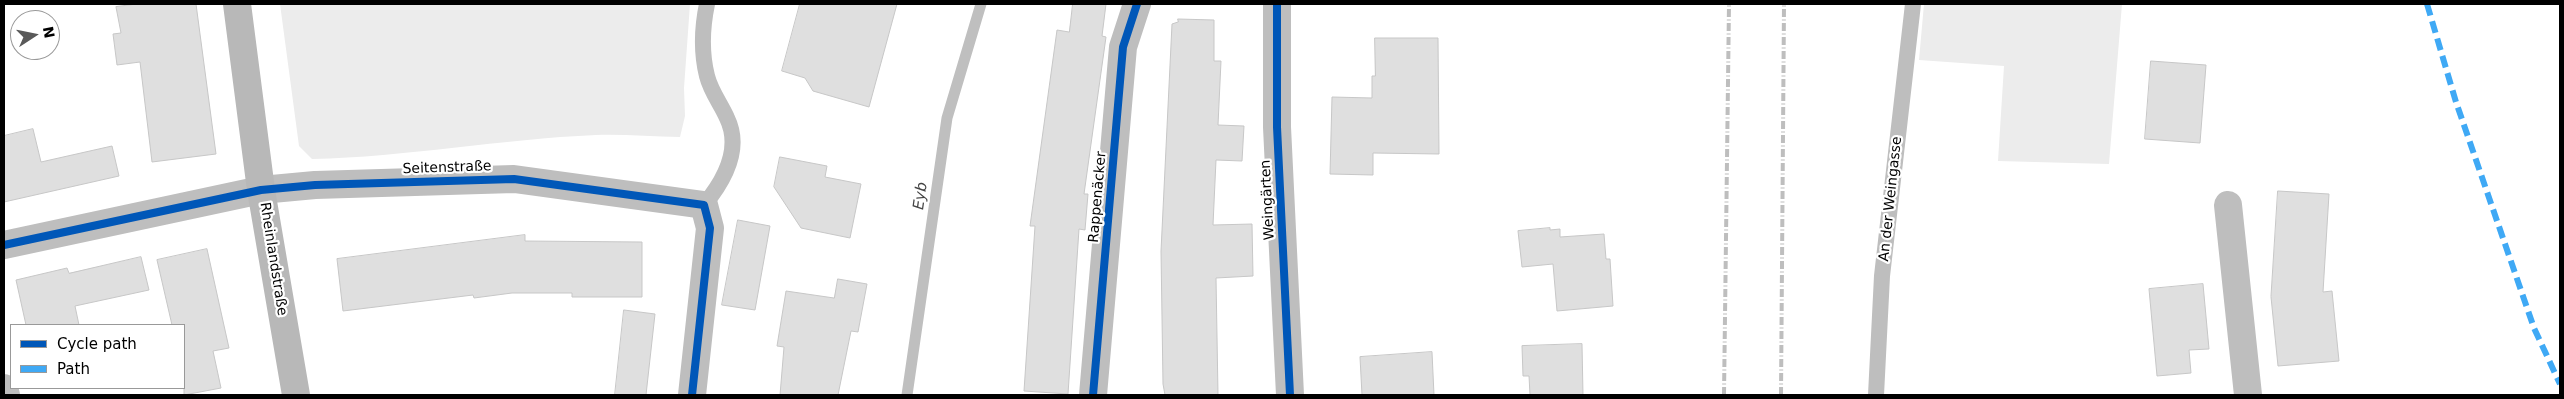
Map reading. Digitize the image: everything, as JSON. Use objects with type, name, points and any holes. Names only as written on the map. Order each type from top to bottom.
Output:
[{"type":"main road","name":"Rheinlandstraße","points":[[237,4],[261,190],[296,395]]},
{"type":"street","name":"Rappenäcker","points":[[1093,395],[1123,47],[1138,4]]},
{"type":"street","name":"Weingärten","points":[[1277,4],[1277,127],[1290,395]]},
{"type":"street","name":"Seitenstraße","points":[[4,245],[261,190],[315,185],[514,179],[704,204]]},
{"type":"street","points":[[692,395],[710,228],[704,204]]},
{"type":"street","points":[[2228,205],[2248,395]]},
{"type":"street","points":[[4,388],[6,395]]},
{"type":"lane","points":[[704,204],[718,188],[728,166],[734,143],[728,119],[707,77],[702,50],[707,4]]},
{"type":"lane","name":"An der Weingasse","points":[[1876,395],[1882,276],[1913,4]]},
{"type":"shaded area","points":[[280,4],[690,4],[684,88],[685,116],[680,137],[606,135],[560,137],[383,155],[312,159],[299,146]]},
{"type":"shaded area","points":[[1924,4],[2122,4],[2109,164],[1998,161],[2004,66],[1919,60]]},
{"type":"building","points":[[137,4],[196,4],[216,154],[152,162],[140,62],[117,65],[113,34],[121,33],[116,7]]},
{"type":"building","points":[[800,4],[897,4],[869,107],[813,91],[805,78],[782,71]]},
{"type":"building","points":[[1073,4],[1106,4],[1102,36],[1106,37],[1084,194],[1088,194],[1085,230],[1079,229],[1068,394],[1024,391],[1035,226],[1030,226],[1057,30],[1069,32]]},
{"type":"building","points":[[1178,19],[1214,20],[1214,61],[1221,61],[1218,125],[1244,126],[1242,161],[1216,160],[1213,225],[1252,224],[1253,276],[1216,278],[1218,395],[1165,395],[1163,384],[1161,251],[1172,24],[1178,22]]},
{"type":"building","points":[[1375,38],[1438,38],[1439,154],[1373,153],[1373,175],[1330,174],[1332,97],[1372,98],[1372,76],[1375,76]]},
{"type":"building","points":[[2151,61],[2206,65],[2200,143],[2145,139]]},
{"type":"building","points":[[33,129],[41,162],[112,146],[119,176],[4,202],[4,136]]},
{"type":"building","points":[[780,157],[827,166],[825,177],[861,184],[850,238],[801,228],[774,187]]},
{"type":"building","points":[[2278,191],[2329,194],[2323,292],[2332,291],[2339,361],[2278,366],[2271,297]]},
{"type":"building","points":[[738,220],[770,226],[755,310],[722,305]]},
{"type":"building","points":[[1550,228],[1550,230],[1560,229],[1560,237],[1604,234],[1606,259],[1610,259],[1613,306],[1557,311],[1553,264],[1522,267],[1518,231]]},
{"type":"building","points":[[525,235],[525,241],[642,242],[642,297],[572,297],[572,293],[512,293],[474,298],[473,295],[343,311],[337,259]]},
{"type":"building","points":[[207,249],[229,348],[213,351],[221,388],[184,395],[185,324],[172,324],[157,260]]},
{"type":"building","points":[[141,257],[149,290],[75,306],[79,324],[26,324],[16,280],[67,268],[69,273]]},
{"type":"building","points":[[838,279],[867,284],[858,332],[851,331],[838,395],[780,395],[784,347],[777,346],[786,291],[834,298]]},
{"type":"building","points":[[2203,284],[2209,349],[2189,350],[2191,373],[2157,376],[2149,289]]},
{"type":"building","points":[[624,310],[655,314],[646,395],[615,395]]},
{"type":"building","points":[[1582,344],[1583,395],[1530,395],[1529,376],[1523,376],[1522,346]]},
{"type":"building","points":[[1432,352],[1434,395],[1362,395],[1360,357]]},
{"type":"waterway","name":"Eyb","points":[[907,395],[947,118],[981,4]]},
{"type":"railway","points":[[1724,395],[1729,4]]},
{"type":"railway","points":[[1781,395],[1784,4]]},
{"type":"marked path","points":[[2427,4],[2456,102],[2534,328],[2560,384]]},
{"type":"cycle path","points":[[1093,395],[1123,47],[1137,4]]},
{"type":"cycle path","points":[[1277,4],[1277,127],[1290,395]]},
{"type":"cycle path","points":[[4,245],[261,190],[315,185],[514,179],[704,205],[710,228],[692,395]]}]
